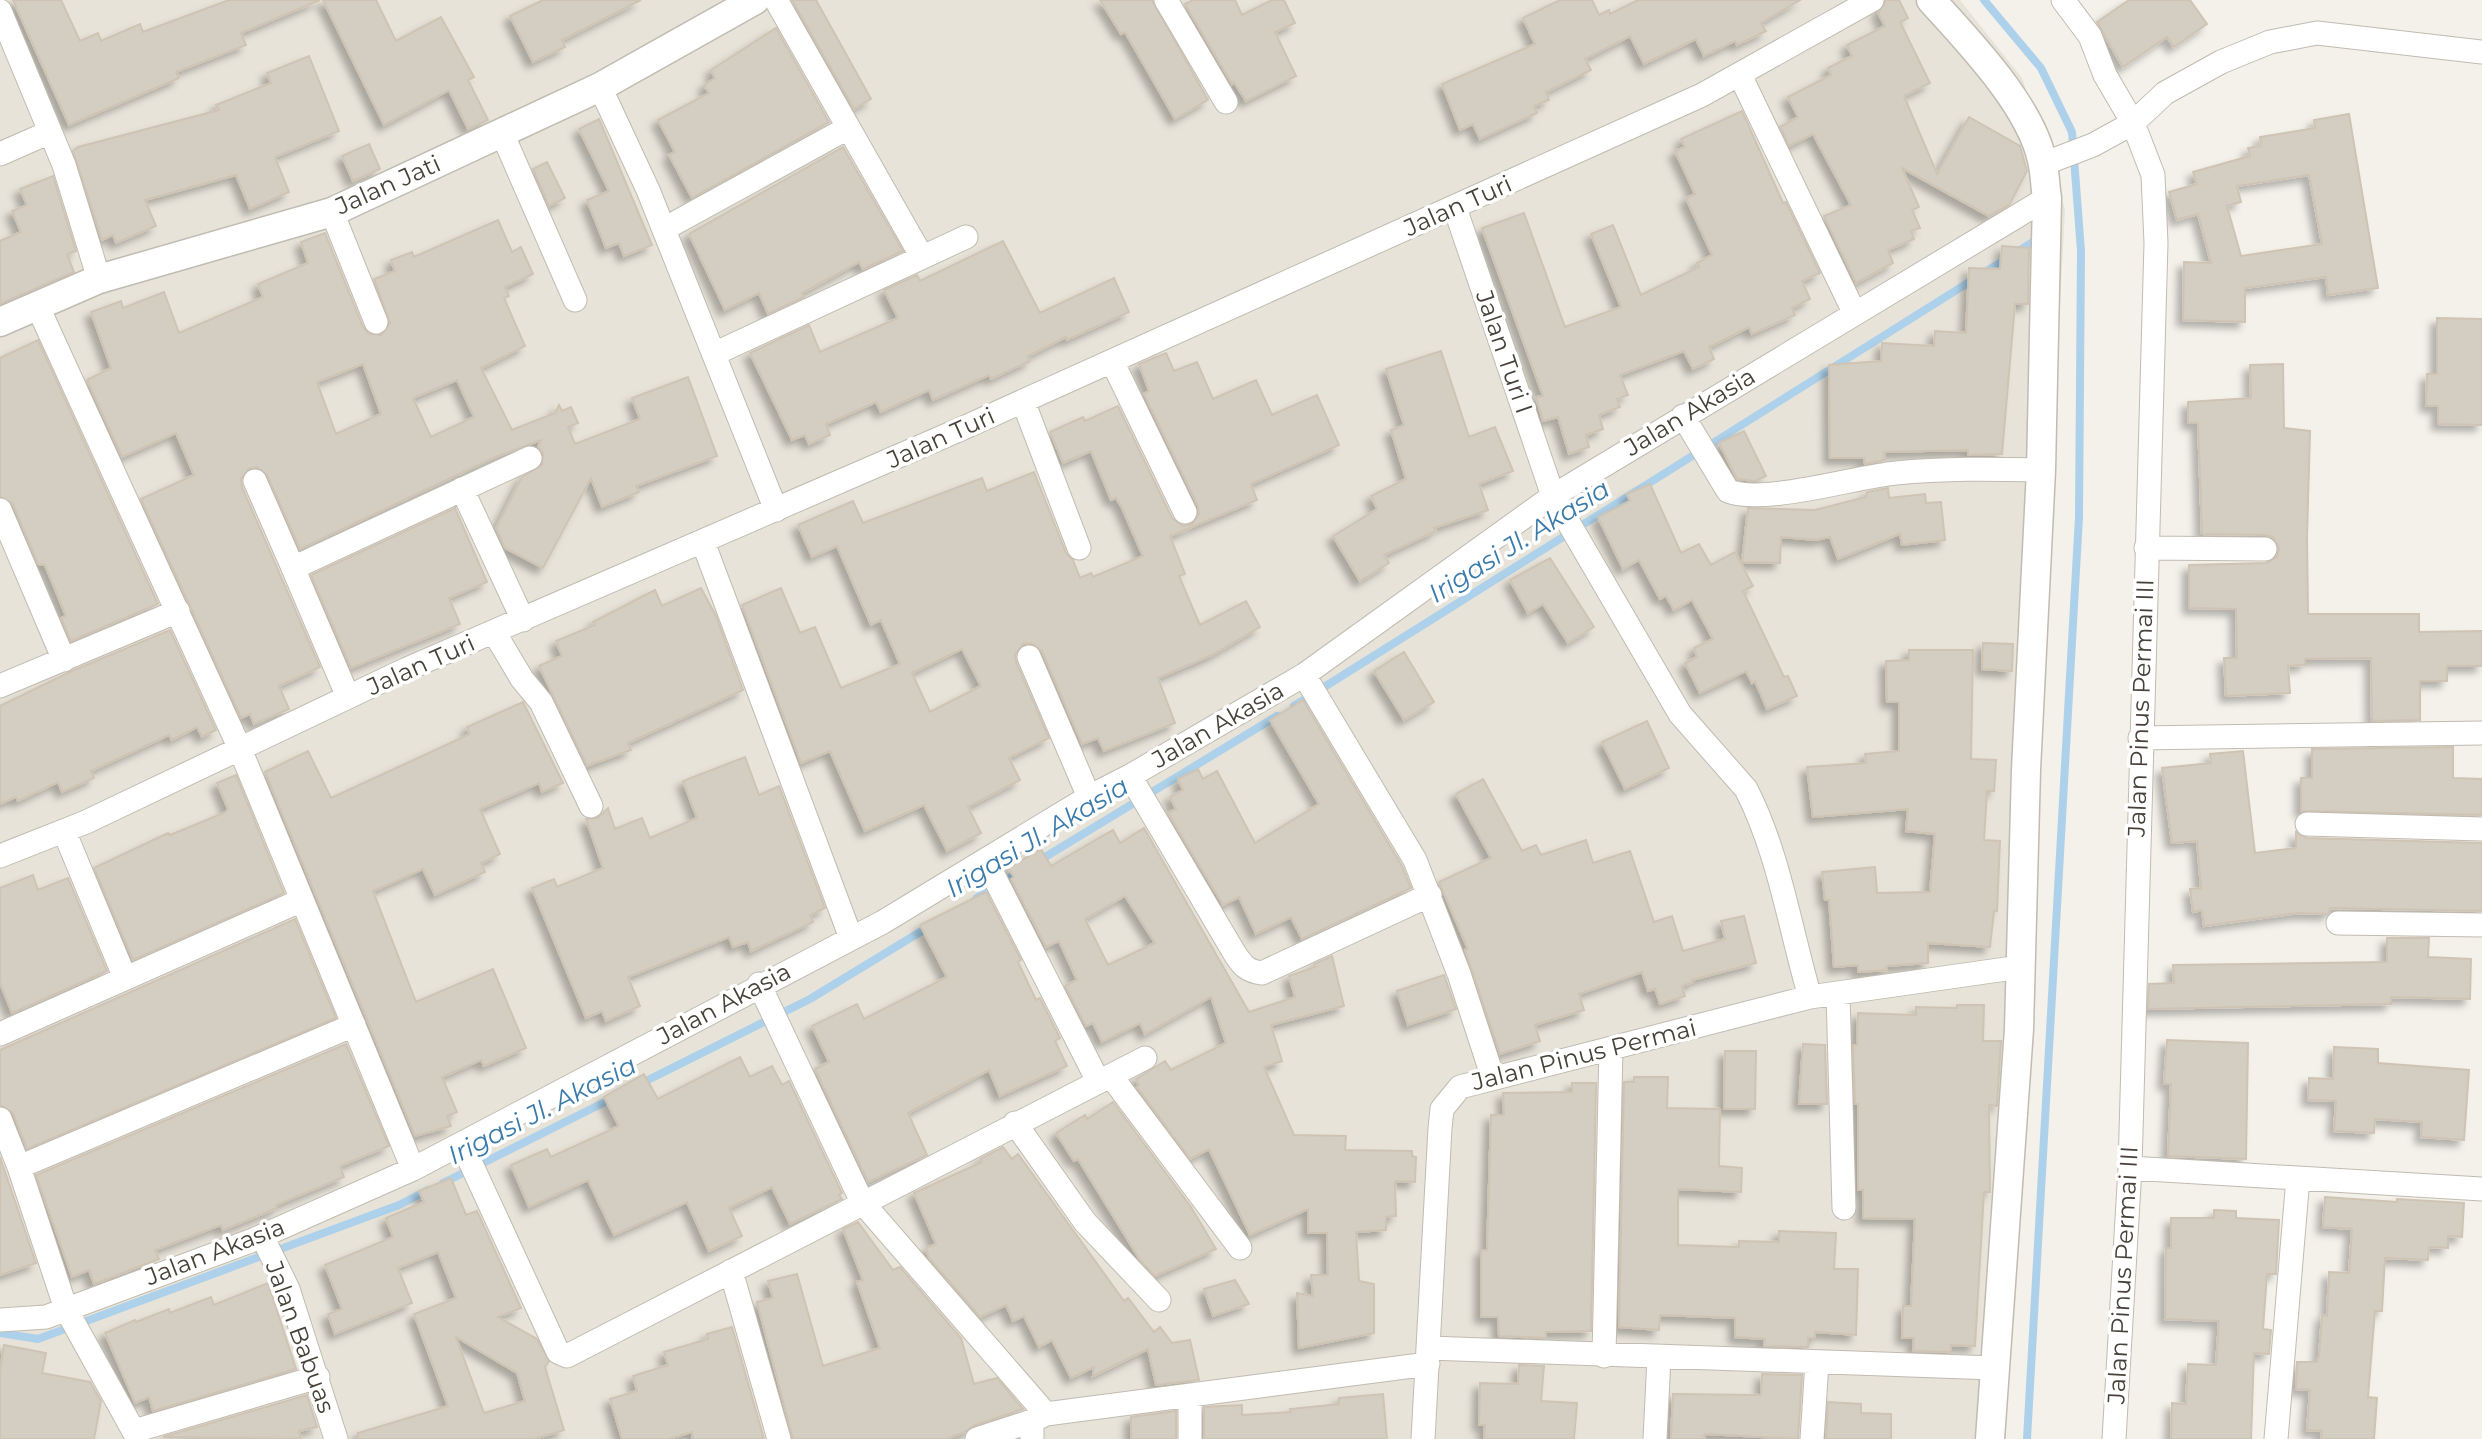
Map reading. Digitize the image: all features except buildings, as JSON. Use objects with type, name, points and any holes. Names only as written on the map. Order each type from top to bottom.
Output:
[{"type":"street","name":"Jalan Jati","points":[[0,322],[99,279],[332,212],[600,86],[755,0]]},
{"type":"street","points":[[776,0],[846,129],[922,257]]},
{"type":"street","points":[[1166,0],[1226,102]]},
{"type":"street","name":"Jalan Turi","points":[[0,856],[64,831],[348,697],[1455,208],[1740,75],[1872,0]]},
{"type":"street","points":[[1931,0],[2002,86],[2053,160],[2047,198],[2041,470],[2019,1029],[1990,1439]]},
{"type":"street","name":"Jalan Pinus Permai III","points":[[2063,0],[2090,36],[2105,75],[2133,123],[2153,175],[2156,243],[2130,1168],[2114,1439]]},
{"type":"street","points":[[0,11],[51,132],[99,279]]},
{"type":"street","points":[[2053,160],[2093,145],[2133,123],[2165,93],[2221,62],[2254,47],[2295,36],[2317,33],[2482,52]]},
{"type":"street","points":[[1740,75],[1854,312]]},
{"type":"street","points":[[600,86],[664,229],[776,510]]},
{"type":"street","points":[[664,229],[846,129]]},
{"type":"street","points":[[0,154],[51,132]]},
{"type":"street","points":[[502,134],[575,300]]},
{"type":"street","name":"Jalan Akasia","points":[[0,1320],[46,1317],[262,1236],[413,1169],[759,984],[851,938],[986,861],[1089,797],[1304,675],[1553,495],[2047,198]]},
{"type":"street","name":"Jalan Turi I","points":[[1455,208],[1553,495],[1680,714],[1746,789],[1752,800],[1766,836],[1810,997]]},
{"type":"street","points":[[332,212],[376,322]]},
{"type":"street","points":[[714,354],[965,237]]},
{"type":"street","points":[[37,305],[240,749],[413,1169]]},
{"type":"street","points":[[1112,361],[1185,512]]},
{"type":"street","points":[[1023,401],[1079,548]]},
{"type":"street","points":[[1683,416],[1728,491],[1738,495],[1777,493],[1897,473],[1986,469],[2041,470]]},
{"type":"street","points":[[292,568],[530,458]]},
{"type":"street","points":[[255,481],[348,697]]},
{"type":"street","points":[[463,489],[523,620]]},
{"type":"street","points":[[0,510],[64,660]]},
{"type":"street","points":[[703,542],[851,938]]},
{"type":"street","points":[[2146,548],[2265,549]]},
{"type":"street","points":[[0,687],[178,611]]},
{"type":"street","points":[[494,632],[522,680],[541,702],[591,806]]},
{"type":"street","points":[[1029,657],[1089,797]]},
{"type":"street","points":[[1304,675],[1374,789],[1430,895],[1493,1077]]},
{"type":"street","points":[[2140,738],[2482,733]]},
{"type":"street","points":[[1130,776],[1234,954],[1245,969],[1252,972],[1262,973],[1430,895]]},
{"type":"street","points":[[2307,824],[2482,829]]},
{"type":"street","points":[[64,831],[125,978]]},
{"type":"street","points":[[986,861],[1105,1079],[1240,1248]]},
{"type":"street","points":[[0,1034],[302,900]]},
{"type":"street","points":[[2338,923],[2482,925]]},
{"type":"street","name":"Jalan Pinus Permai","points":[[1423,1439],[1442,1109],[1460,1087],[1493,1077],[1544,1068],[1810,997],[2020,967]]},
{"type":"street","points":[[759,984],[862,1202],[1037,1425]]},
{"type":"street","points":[[1838,994],[1844,1208]]},
{"type":"street","points":[[19,1167],[354,1025]]},
{"type":"street","points":[[1604,1356],[1611,1048]]},
{"type":"street","points":[[462,1144],[562,1356],[571,1355],[1144,1058]]},
{"type":"street","points":[[0,1119],[19,1167],[66,1309],[136,1435],[318,1377]]},
{"type":"street","points":[[1016,1123],[1085,1222],[1158,1300]]},
{"type":"street","points":[[2130,1168],[2482,1189]]},
{"type":"street","points":[[2276,1439],[2298,1178]]},
{"type":"street","name":"Jalan Babuas","points":[[262,1236],[288,1289],[336,1439]]},
{"type":"street","points":[[731,1271],[779,1439]]},
{"type":"street","points":[[977,1439],[1190,1395],[1429,1356],[1604,1356],[1994,1368]]},
{"type":"street","points":[[1655,1439],[1659,1358]]},
{"type":"street","points":[[1812,1439],[1817,1363]]},
{"type":"street","points":[[1190,1395],[1190,1439]]},
{"type":"shaded area","points":[[0,0],[1960,0],[2022,78],[2065,209],[2002,1439],[0,1439]]},
{"type":"waterway","points":[[1984,0],[2041,68],[2072,132],[2081,251],[2079,517],[2027,1439]]},
{"type":"waterway","name":"Irigasi Jl. Akasia","points":[[1294,706],[2033,242]]},
{"type":"waterway","name":"Irigasi Jl. Akasia","points":[[1037,862],[1277,716]]},
{"type":"waterway","name":"Irigasi Jl. Akasia","points":[[977,898],[1023,870]]},
{"type":"waterway","name":"Irigasi Jl. Akasia","points":[[640,1084],[810,999],[930,926]]},
{"type":"waterway","name":"Irigasi Jl. Akasia","points":[[443,1183],[613,1098]]},
{"type":"waterway","name":"Irigasi Jl. Akasia","points":[[0,1333],[38,1339],[399,1205],[428,1190]]}]
